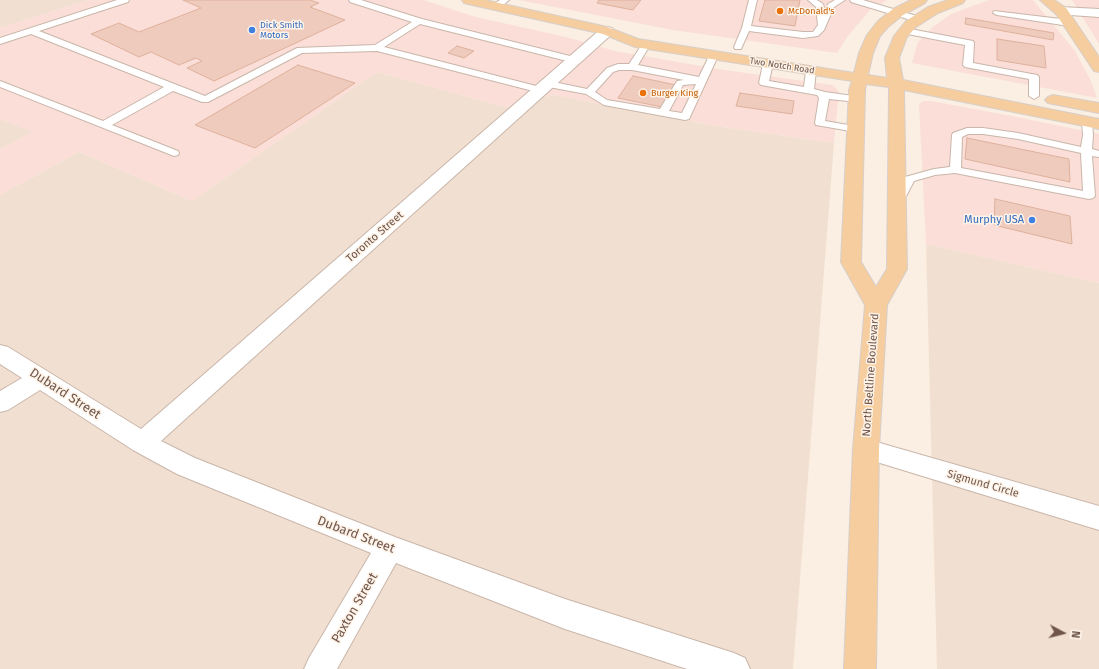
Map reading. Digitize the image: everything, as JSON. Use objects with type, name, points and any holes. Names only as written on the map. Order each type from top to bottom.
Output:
[{"type":"main road","name":"Two Notch Road","points":[[468,0],[500,3],[607,31],[635,44],[811,71],[859,83],[893,72],[1099,108]]},
{"type":"main road","points":[[876,305],[851,262],[859,83],[866,53],[874,35],[883,24],[898,12],[921,0]]},
{"type":"main road","points":[[893,72],[898,42],[905,31],[917,19],[933,10],[959,0]]},
{"type":"main road","points":[[1046,0],[1060,6],[1069,23],[1099,68]]},
{"type":"main road","points":[[607,31],[645,32],[800,55]]},
{"type":"main road","name":"Two Notch Road","points":[[846,62],[859,83]]},
{"type":"main road","name":"Two Notch Road","points":[[893,72],[923,88],[1093,123]]},
{"type":"main road","name":"North Beltline Boulevard","points":[[860,669],[866,450],[876,305],[897,269],[897,94],[893,72]]},
{"type":"street","points":[[1060,6],[1099,13]]},
{"type":"street","name":"Toronto Street","points":[[142,443],[607,31]]},
{"type":"street","name":"Dubard Street","points":[[0,353],[142,443],[186,466],[390,548],[565,614],[734,669]]},
{"type":"street","points":[[0,403],[40,378]]},
{"type":"street","name":"Sigmund Circle","points":[[866,450],[1099,518]]},
{"type":"street","name":"Paxton Street","points":[[320,669],[390,548]]},
{"type":"lane","points":[[0,41],[125,0]]},
{"type":"lane","points":[[353,0],[419,21],[575,60]]},
{"type":"lane","points":[[746,28],[753,0]]},
{"type":"lane","points":[[738,47],[760,0]]},
{"type":"lane","points":[[812,0],[820,6],[822,24]]},
{"type":"lane","points":[[820,10],[822,0]]},
{"type":"lane","points":[[746,28],[809,35],[818,32],[831,6],[841,0]]},
{"type":"lane","points":[[854,0],[898,12],[917,19]]},
{"type":"lane","points":[[997,13],[1069,23]]},
{"type":"lane","points":[[377,48],[419,21]]},
{"type":"lane","points":[[31,31],[205,100],[300,50],[377,48],[545,87],[589,92],[604,102],[685,117],[713,56]]},
{"type":"lane","points":[[905,31],[970,43],[968,65],[1034,77],[1034,96]]},
{"type":"lane","points":[[632,68],[646,45]]},
{"type":"lane","points":[[768,64],[764,83],[816,91],[823,95],[859,83]]},
{"type":"lane","points":[[589,92],[610,70],[618,67],[702,80]]},
{"type":"lane","points":[[809,90],[811,71]]},
{"type":"lane","points":[[663,113],[680,83],[702,80]]},
{"type":"lane","points":[[0,84],[174,153]]},
{"type":"lane","points":[[104,125],[172,87]]},
{"type":"lane","points":[[823,95],[820,123],[856,129]]},
{"type":"lane","points":[[898,202],[908,178],[934,172],[956,170],[1089,196],[1086,151],[1088,135],[1093,123]]},
{"type":"lane","points":[[956,170],[957,135],[968,131],[983,131],[1018,136],[1099,154]]},
{"type":"shaded area","points":[[0,0],[88,0],[0,28]]},
{"type":"shaded area","points":[[88,0],[423,0],[476,17],[566,37],[615,51],[718,69],[832,85],[839,91],[834,143],[716,126],[554,95],[505,107],[377,72],[192,201],[79,152],[0,195],[0,149],[32,132],[0,119],[0,28]]},
{"type":"shaded area","points":[[519,0],[887,0],[870,10],[848,36],[837,53],[673,30]]},
{"type":"shaded area","points":[[989,0],[1033,0],[1075,51],[1090,79],[1097,98],[912,63],[918,42],[933,27],[951,14]]},
{"type":"shaded area","points":[[1072,0],[1099,0],[1099,44]]},
{"type":"shaded area","points":[[377,72],[505,107],[554,95],[716,126],[834,143],[793,669],[0,669],[0,195],[79,152],[192,201]]},
{"type":"shaded area","points":[[924,101],[1017,117],[1099,134],[1099,283],[926,244],[919,104]]},
{"type":"shaded area","points":[[0,119],[33,132],[0,149]]},
{"type":"shaded area","points":[[926,244],[1099,283],[1099,669],[937,669]]},
{"type":"building","points":[[183,0],[310,0],[319,3],[310,7],[345,20],[214,81],[187,68],[202,61],[196,58],[179,65],[151,52],[139,57],[91,34],[119,23],[139,32],[201,8]]},
{"type":"building","points":[[599,0],[641,0],[633,10],[597,3]]},
{"type":"building","name":"McDonald's","points":[[765,0],[800,0],[795,26],[759,21]]},
{"type":"building","points":[[966,18],[1054,33],[1053,40],[965,24]]},
{"type":"building","points":[[997,39],[1044,46],[1046,68],[997,60]]},
{"type":"building","points":[[457,46],[474,51],[464,58],[448,53]]},
{"type":"building","points":[[298,65],[355,83],[255,148],[195,125]]},
{"type":"building","points":[[633,76],[676,85],[662,107],[618,98]]},
{"type":"building","points":[[740,93],[794,101],[792,114],[736,106]]},
{"type":"building","points":[[967,138],[1069,159],[1070,182],[965,159]]},
{"type":"building","name":"Murphy USA","points":[[995,199],[1070,216],[1072,244],[994,225]]},
{"type":"place","name":"McDonald's","points":[[780,11]]},
{"type":"place","name":"Dick Smith Motors","points":[[252,30]]},
{"type":"place","name":"Burger King","points":[[643,93]]},
{"type":"place","name":"Murphy USA","points":[[1032,220]]}]
